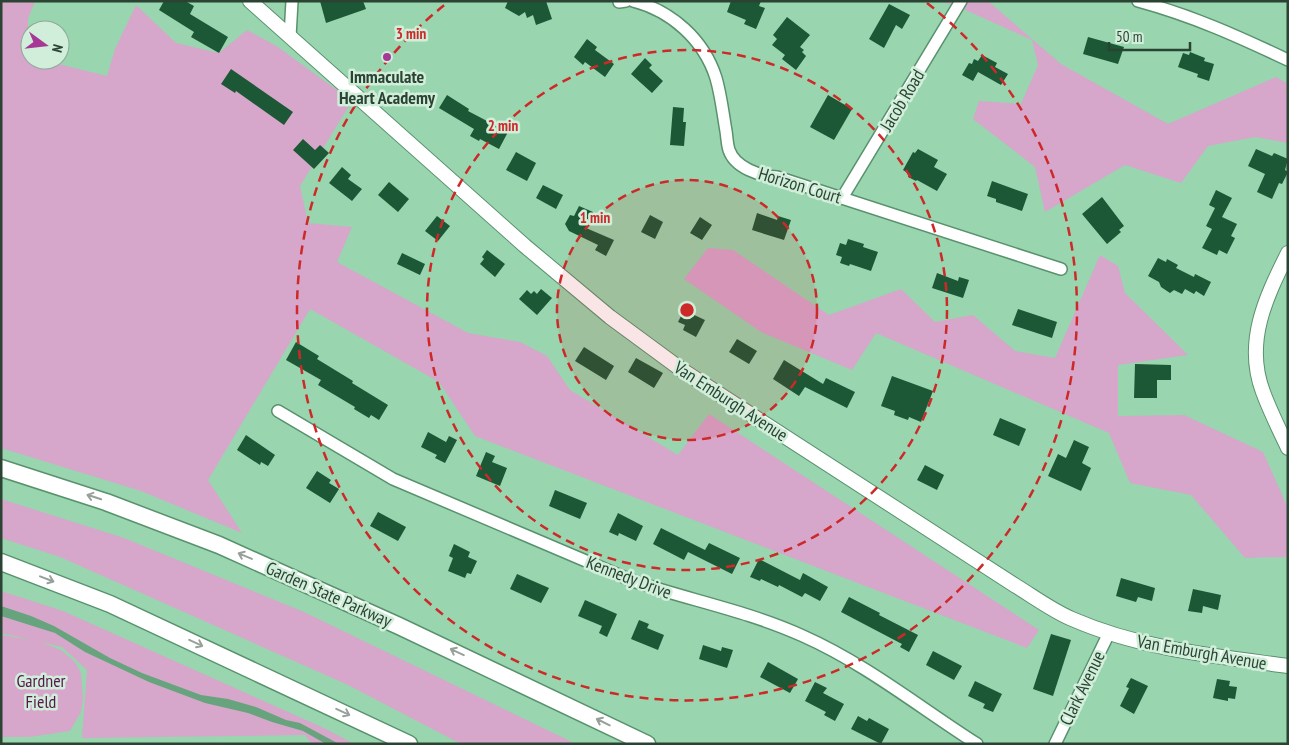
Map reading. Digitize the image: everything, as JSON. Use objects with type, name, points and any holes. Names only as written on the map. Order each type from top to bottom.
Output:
[{"type":"highway","name":"Garden State Parkway","points":[[1,468],[106,502],[219,545],[462,654],[647,744]]},
{"type":"highway","points":[[1,562],[110,604],[409,744]]},
{"type":"main road","name":"Van Emburgh Avenue","points":[[250,1],[539,258],[600,309],[654,350],[1016,586],[1070,619],[1109,633],[1177,651],[1288,666]]},
{"type":"main road","points":[[1288,253],[1262,308],[1256,353],[1263,392],[1288,448]]},
{"type":"street","points":[[290,37],[292,1]]},
{"type":"street","name":"Horizon Court","points":[[633,1],[650,5],[673,18],[697,43],[716,78],[729,151],[737,161],[757,173],[777,176],[1061,270]]},
{"type":"street","name":"Jacob Road","points":[[842,198],[961,1]]},
{"type":"street","points":[[1138,1],[1180,13],[1218,27],[1288,60]]},
{"type":"street","name":"Kennedy Drive","points":[[278,411],[393,480],[633,581],[667,593],[730,609],[767,621],[802,636],[870,672],[977,744]]},
{"type":"street","name":"Clark Avenue","points":[[1055,744],[1109,633]]},
{"type":"green space","points":[[1,1],[35,1],[28,20],[20,20],[20,70],[70,70],[70,67],[107,76],[115,49],[136,5],[176,43],[219,53],[247,30],[278,47],[352,101],[300,186],[308,223],[352,227],[337,262],[468,333],[520,342],[547,356],[570,390],[678,455],[709,414],[1039,630],[1027,648],[475,436],[439,382],[310,309],[208,480],[242,533],[141,491],[1,448]]},
{"type":"green space","points":[[940,1],[988,1],[1061,64],[1168,124],[1276,77],[1288,84],[1288,143],[1255,137],[1208,146],[1181,183],[1125,165],[1045,212],[1035,167],[973,119],[979,101],[1021,104],[1038,65],[1032,40],[959,7]]},
{"type":"green space","points":[[708,248],[733,250],[829,315],[901,289],[935,322],[973,315],[1015,351],[1055,358],[1100,255],[1118,266],[1125,293],[1188,355],[1118,365],[1118,416],[1184,415],[1263,452],[1288,508],[1288,557],[1245,558],[1191,495],[1130,483],[1109,433],[876,333],[852,370],[761,332],[684,279]]},
{"type":"green space","points":[[1,499],[124,538],[304,612],[576,744],[461,744],[348,685],[60,557],[1,538]]},
{"type":"green space","name":"Gardner Field","points":[[1,591],[63,611],[326,729],[354,744],[311,744],[305,735],[82,738],[87,670],[62,647],[41,642],[61,650],[75,662],[81,673],[83,699],[81,712],[70,731],[29,737],[1,737],[1,635],[32,640],[1,633]]},
{"type":"shaded area","points":[[1,606],[54,626],[110,658],[142,673],[201,695],[228,699],[256,707],[286,720],[300,723],[339,744],[326,744],[303,731],[248,713],[205,703],[149,682],[85,652],[55,633],[1,616]]},
{"type":"building","points":[[164,1],[185,1],[194,6],[190,14],[228,37],[219,53],[191,37],[194,32],[159,10]]},
{"type":"building","points":[[320,1],[363,1],[366,9],[326,23]]},
{"type":"building","points":[[508,1],[546,1],[552,19],[536,25],[533,15],[527,18],[525,12],[519,16],[505,8]]},
{"type":"building","points":[[731,1],[761,1],[759,6],[765,8],[756,29],[744,24],[746,20],[727,12]]},
{"type":"building","points":[[889,4],[910,15],[902,29],[896,25],[884,48],[869,39]]},
{"type":"building","points":[[787,17],[810,35],[800,47],[804,50],[802,52],[806,56],[796,70],[782,59],[785,55],[772,45],[777,39],[773,35]]},
{"type":"building","points":[[1088,37],[1124,47],[1118,64],[1083,54]]},
{"type":"building","points":[[587,39],[597,47],[595,50],[614,64],[605,77],[585,62],[583,65],[574,57]]},
{"type":"building","points":[[1190,52],[1205,58],[1204,61],[1214,64],[1209,81],[1197,77],[1198,74],[1178,67],[1183,53],[1189,55]]},
{"type":"building","points":[[982,55],[997,63],[995,67],[1008,74],[1001,85],[978,72],[973,81],[962,75],[969,63],[972,64],[974,59],[978,61]]},
{"type":"building","points":[[645,58],[652,65],[649,68],[663,81],[652,93],[631,74]]},
{"type":"building","points":[[231,69],[293,112],[284,125],[236,91],[235,93],[221,84]]},
{"type":"building","points":[[447,95],[469,109],[468,111],[508,132],[499,149],[470,136],[474,129],[439,108]]},
{"type":"building","points":[[828,95],[852,109],[834,140],[810,127]]},
{"type":"building","points":[[673,107],[684,108],[683,122],[686,122],[684,146],[670,145]]},
{"type":"building","points":[[303,139],[315,150],[320,145],[329,153],[314,169],[293,150]]},
{"type":"building","points":[[918,149],[938,160],[934,167],[947,174],[937,191],[908,177],[909,174],[903,170],[913,152],[915,153]]},
{"type":"building","points":[[1256,149],[1272,156],[1274,153],[1288,159],[1285,170],[1288,172],[1282,184],[1279,183],[1272,199],[1257,192],[1265,174],[1248,166]]},
{"type":"building","points":[[516,152],[536,163],[527,181],[506,170]]},
{"type":"building","points":[[342,167],[351,175],[348,179],[362,189],[352,201],[329,183]]},
{"type":"building","points":[[992,181],[1028,194],[1022,211],[996,202],[996,199],[987,196]]},
{"type":"building","points":[[389,182],[409,199],[398,212],[378,195]]},
{"type":"building","points":[[543,185],[563,195],[556,209],[536,198]]},
{"type":"building","points":[[1216,190],[1232,198],[1222,217],[1237,224],[1231,236],[1235,238],[1227,254],[1219,250],[1217,255],[1202,248],[1212,229],[1206,226],[1215,208],[1209,205]]},
{"type":"building","points":[[1102,197],[1124,226],[1119,230],[1121,232],[1107,244],[1082,214]]},
{"type":"building","points":[[579,206],[593,212],[586,228],[614,240],[606,256],[595,250],[598,245],[569,231],[565,224],[570,215],[574,216]]},
{"type":"building","points":[[757,213],[777,220],[778,216],[791,220],[784,240],[752,230]]},
{"type":"building","points":[[650,215],[663,222],[655,239],[641,232]]},
{"type":"building","points":[[437,216],[450,226],[438,241],[425,231]]},
{"type":"building","points":[[700,217],[712,225],[702,240],[690,233]]},
{"type":"building","points":[[848,239],[864,244],[863,247],[878,252],[871,271],[850,264],[849,266],[840,263],[842,257],[836,255],[840,243],[846,245]]},
{"type":"building","points":[[487,250],[505,264],[495,277],[480,264]]},
{"type":"building","points":[[402,253],[425,264],[420,275],[397,264]]},
{"type":"building","points":[[1158,258],[1166,262],[1167,259],[1178,265],[1176,268],[1194,277],[1195,274],[1211,282],[1204,296],[1196,291],[1194,294],[1185,289],[1182,294],[1174,290],[1170,293],[1161,287],[1159,282],[1148,276]]},
{"type":"building","points":[[937,273],[958,281],[959,277],[969,280],[963,298],[932,288]]},
{"type":"building","points":[[541,289],[552,298],[537,315],[519,299],[527,290],[531,294],[534,291],[537,294]]},
{"type":"building","points":[[1018,309],[1057,322],[1052,338],[1012,325]]},
{"type":"building","points":[[690,313],[705,320],[696,337],[683,330],[685,325],[678,322],[682,314],[688,317]]},
{"type":"building","points":[[737,339],[757,351],[749,364],[729,352]]},
{"type":"building","points":[[296,342],[319,356],[317,359],[353,381],[352,383],[388,405],[379,420],[371,415],[369,418],[354,409],[355,407],[318,385],[321,380],[286,360]]},
{"type":"building","points":[[584,347],[614,366],[606,380],[575,361]]},
{"type":"building","points":[[636,358],[663,373],[654,388],[628,372]]},
{"type":"building","points":[[784,360],[823,384],[826,378],[855,392],[847,408],[805,387],[799,396],[773,379]]},
{"type":"building","points":[[1135,364],[1171,365],[1171,380],[1157,380],[1157,398],[1134,398]]},
{"type":"building","points":[[892,376],[933,391],[921,422],[909,417],[908,420],[894,415],[895,411],[881,406]]},
{"type":"building","points":[[1000,418],[1026,429],[1019,446],[993,435]]},
{"type":"building","points":[[428,432],[446,442],[449,436],[457,440],[445,463],[435,458],[437,455],[421,447]]},
{"type":"building","points":[[246,435],[275,455],[268,466],[261,462],[260,465],[237,450]]},
{"type":"building","points":[[1074,440],[1089,447],[1082,463],[1091,468],[1081,491],[1048,476],[1058,454],[1066,458]]},
{"type":"building","points":[[486,452],[495,456],[492,462],[507,468],[500,486],[476,476]]},
{"type":"building","points":[[925,465],[944,475],[937,490],[917,480]]},
{"type":"building","points":[[317,471],[331,480],[329,483],[339,489],[330,503],[306,488]]},
{"type":"building","points":[[555,490],[587,503],[580,519],[549,506]]},
{"type":"building","points":[[378,512],[406,527],[398,541],[370,526]]},
{"type":"building","points":[[618,513],[643,526],[636,541],[619,533],[618,536],[609,532]]},
{"type":"building","points":[[661,528],[705,550],[709,543],[740,558],[732,574],[688,552],[684,560],[653,544]]},
{"type":"building","points":[[454,544],[470,552],[468,557],[477,561],[471,574],[467,573],[465,578],[448,571],[453,558],[449,556]]},
{"type":"building","points":[[759,559],[800,580],[803,573],[828,587],[820,601],[805,593],[802,597],[779,585],[778,587],[761,579],[760,581],[750,577]]},
{"type":"building","points":[[517,574],[549,588],[541,603],[510,589]]},
{"type":"building","points":[[1121,578],[1155,588],[1152,601],[1138,597],[1136,602],[1116,596]]},
{"type":"building","points":[[1193,589],[1221,595],[1218,610],[1203,606],[1202,613],[1188,611]]},
{"type":"building","points":[[849,597],[918,635],[909,652],[900,647],[902,644],[841,612]]},
{"type":"building","points":[[585,600],[617,614],[607,637],[599,633],[602,626],[578,616]]},
{"type":"building","points":[[639,620],[649,624],[647,628],[664,635],[658,650],[631,639]]},
{"type":"building","points":[[1051,634],[1071,640],[1053,696],[1033,689]]},
{"type":"building","points":[[703,645],[721,651],[722,647],[733,650],[727,668],[699,659]]},
{"type":"building","points":[[933,651],[962,666],[954,680],[926,665]]},
{"type":"building","points":[[768,662],[798,679],[790,693],[760,677]]},
{"type":"building","points":[[1131,678],[1148,686],[1134,714],[1120,706],[1129,688],[1126,687]]},
{"type":"building","points":[[1217,679],[1230,681],[1229,686],[1237,687],[1235,699],[1228,698],[1228,701],[1213,698]]},
{"type":"building","points":[[975,681],[1002,694],[993,712],[983,708],[985,704],[968,696]]},
{"type":"building","points":[[815,682],[827,688],[823,693],[844,704],[835,721],[824,715],[826,712],[805,701]]},
{"type":"building","points":[[858,716],[867,721],[869,718],[889,729],[881,744],[851,729]]},
{"type":"place","name":"Immaculate Heart Academy","points":[[387,57]]}]
